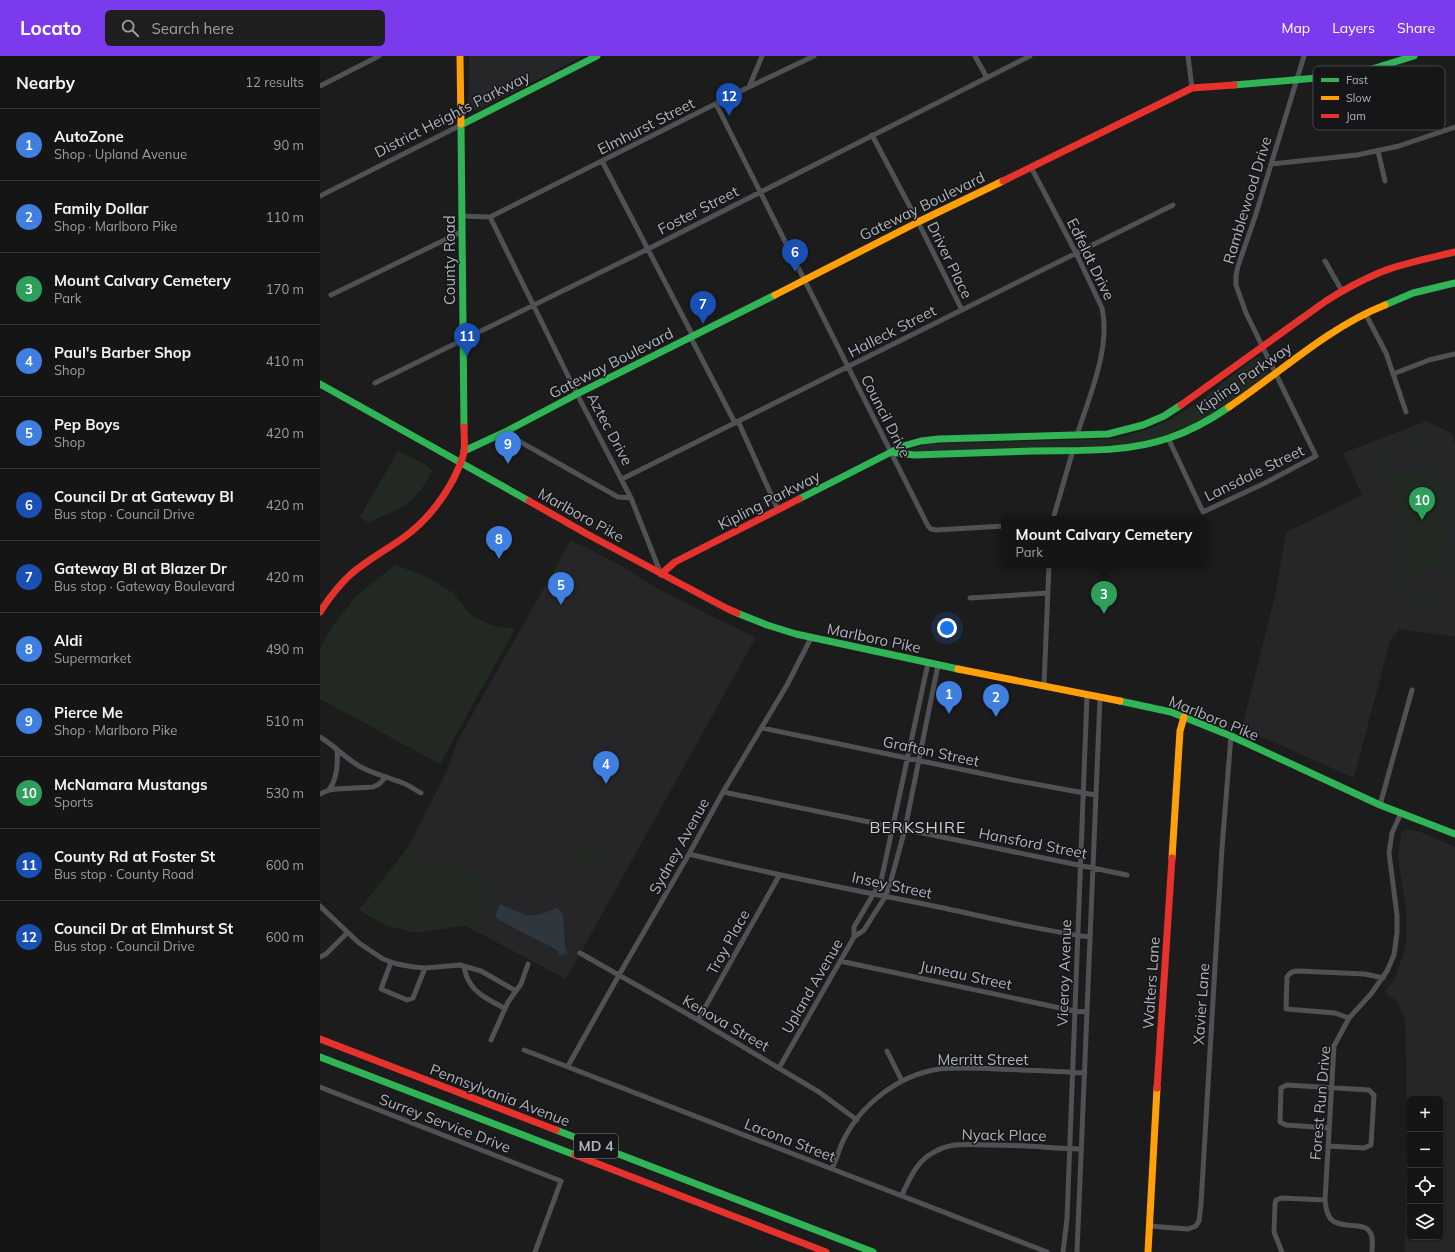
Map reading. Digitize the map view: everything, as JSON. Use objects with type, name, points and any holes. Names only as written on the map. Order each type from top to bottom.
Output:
[{"type":"main road","name":"County Road","points":[[320,612],[341,582],[413,530],[432,511],[443,497],[462,463],[464,451],[460,56]]},
{"type":"main road","name":"District Heights Parkway","points":[[461,125],[596,56]]},
{"type":"main road","name":"Gateway Boulevard","points":[[1380,66],[1414,56]]},
{"type":"main road","name":"Gateway Boulevard","points":[[464,451],[505,432],[577,394],[918,222],[1192,88],[1313,79]]},
{"type":"main road","name":"Kipling Parkway","points":[[661,574],[675,562],[913,442],[928,440],[1108,434],[1124,431],[1155,421],[1172,412],[1194,397],[1326,300],[1381,272],[1455,252]]},
{"type":"main road","name":"Kipling Parkway","points":[[891,452],[914,455],[1098,450],[1131,447],[1168,438],[1188,431],[1220,414],[1332,333],[1365,313],[1413,294],[1455,283]]},
{"type":"main road","name":"Marlboro Pike","points":[[320,384],[661,574],[743,615],[767,625],[811,638],[1171,712],[1231,736],[1380,805],[1455,834]]},
{"type":"main road","name":"Walters Lane","points":[[1148,1252],[1152,1158],[1180,731],[1184,717]]},
{"type":"main road","name":"Pennsylvania Avenue","points":[[320,1039],[873,1252]]},
{"type":"main road","name":"Pennsylvania Avenue","points":[[320,1057],[826,1252]]},
{"type":"street","points":[[320,86],[379,56]]},
{"type":"street","points":[[749,87],[762,56]]},
{"type":"street","name":"Elmhurst Street","points":[[490,217],[814,56]]},
{"type":"street","points":[[975,56],[987,78]]},
{"type":"street","name":"Foster Street","points":[[375,383],[648,249],[760,191],[1030,56]]},
{"type":"street","points":[[1188,56],[1192,88]]},
{"type":"street","name":"Ramblewood Drive","points":[[1304,56],[1236,276],[1236,285],[1240,298],[1262,347],[1316,456]]},
{"type":"street","name":"Council Drive","points":[[716,104],[927,524],[931,529],[936,530],[1001,526]]},
{"type":"street","name":"District Heights Parkway","points":[[320,196],[461,125]]},
{"type":"street","points":[[1271,164],[1332,158],[1378,151],[1421,140],[1455,127]]},
{"type":"street","name":"Driver Place","points":[[872,135],[962,310]]},
{"type":"street","points":[[1378,151],[1384,181]]},
{"type":"street","points":[[602,161],[737,422],[778,510]]},
{"type":"street","name":"Edfeldt Drive","points":[[1031,167],[1076,253],[1102,308],[1104,338],[1101,357],[1077,435]]},
{"type":"street","name":"Halleck Street","points":[[622,479],[1173,205]]},
{"type":"street","points":[[461,216],[490,217]]},
{"type":"street","name":"Aztec Drive","points":[[490,217],[577,394],[622,479],[661,574]]},
{"type":"street","points":[[331,295],[461,232]]},
{"type":"street","points":[[1325,261],[1342,291]]},
{"type":"street","points":[[1365,313],[1386,353],[1406,412]]},
{"type":"street","points":[[1393,374],[1429,360],[1455,354]]},
{"type":"street","points":[[505,432],[618,496],[631,498]]},
{"type":"street","name":"Lansdale Street","points":[[1168,438],[1204,512],[1265,483],[1316,456]]},
{"type":"street","points":[[1054,516],[1073,450]]},
{"type":"street","points":[[1044,685],[1049,568]]},
{"type":"street","points":[[970,598],[1048,593]]},
{"type":"street","name":"Sydney Avenue","points":[[568,1066],[723,792],[787,685],[811,638]]},
{"type":"street","name":"Upland Avenue","points":[[854,938],[854,927],[880,881],[928,663]]},
{"type":"street","name":"Upland Avenue","points":[[779,1068],[854,938],[864,930],[885,897],[905,829],[938,665]]},
{"type":"street","points":[[1380,805],[1412,690]]},
{"type":"street","name":"Viceroy Avenue","points":[[1063,1252],[1066,1219],[1087,695]]},
{"type":"street","name":"Viceroy Avenue","points":[[1077,1252],[1100,698]]},
{"type":"street","name":"Grafton Street","points":[[762,728],[1095,795]]},
{"type":"street","name":"Xavier Lane","points":[[1149,1226],[1188,1229],[1196,1226],[1199,1221],[1202,1204],[1222,848],[1231,736]]},
{"type":"street","points":[[320,737],[328,742],[345,758],[359,766],[374,774],[404,783],[422,793]]},
{"type":"street","points":[[329,790],[332,786],[336,772],[337,750]]},
{"type":"street","points":[[320,794],[329,790],[373,787],[379,784],[386,777]]},
{"type":"street","name":"Hansford Street","points":[[723,792],[1081,864],[1127,875]]},
{"type":"street","name":"Forest Run Drive","points":[[1372,1252],[1372,1236],[1370,1231],[1363,1227],[1342,1225],[1334,1222],[1327,1214],[1325,1200],[1334,1046],[1350,1018],[1371,994],[1387,971],[1394,955],[1397,933],[1396,902],[1389,853],[1392,833],[1400,813]]},
{"type":"street","name":"Insey Street","points":[[689,854],[779,876],[819,882],[885,897],[1090,937]]},
{"type":"street","name":"Troy Place","points":[[698,1020],[779,876]]},
{"type":"street","points":[[320,906],[330,914],[347,933],[365,948],[391,962],[425,968],[455,964],[464,966],[481,971],[516,991]]},
{"type":"street","points":[[320,957],[326,954],[347,933]]},
{"type":"street","name":"Kenova Street","points":[[580,953],[779,1068],[833,1102],[856,1120]]},
{"type":"street","name":"Juneau Street","points":[[840,961],[1074,1011],[1087,1012]]},
{"type":"street","points":[[391,962],[381,988],[407,1000],[413,998],[425,968]]},
{"type":"street","points":[[491,1040],[504,1008],[523,980],[528,964]]},
{"type":"street","points":[[464,966],[468,980],[472,986],[488,999],[504,1008]]},
{"type":"street","points":[[1350,1018],[1335,1013],[1286,1009],[1287,978],[1290,973],[1293,971],[1299,971],[1365,974],[1382,978]]},
{"type":"street","name":"Lacona Street","points":[[524,1050],[1047,1252]]},
{"type":"street","points":[[887,1051],[902,1081]]},
{"type":"street","name":"Merritt Street","points":[[832,1169],[843,1140],[856,1120],[870,1105],[902,1081],[931,1071],[950,1068],[1085,1073]]},
{"type":"street","points":[[1328,1146],[1364,1148],[1371,1145],[1374,1095],[1372,1092],[1369,1090],[1287,1085],[1281,1088],[1280,1122],[1286,1126],[1329,1128]]},
{"type":"street","name":"Surrey Service Drive","points":[[320,1087],[561,1181],[535,1252]]},
{"type":"street","name":"Nyack Place","points":[[902,1195],[917,1165],[940,1149],[954,1145],[968,1144],[1081,1149]]},
{"type":"street","points":[[1282,1252],[1274,1232],[1276,1200],[1281,1198],[1325,1200]]},
{"type":"shaded area","points":[[469,56],[584,56],[476,111],[468,107]]},
{"type":"shaded area","points":[[1260,357],[1268,372],[1267,376],[1245,393],[1198,423],[1157,440],[1091,448],[906,452],[907,450],[928,444],[1112,439],[1129,435],[1154,427],[1178,415],[1207,395],[1254,358]]},
{"type":"shaded area","points":[[1427,421],[1452,433],[1455,444],[1455,637],[1400,629],[1390,640],[1354,778],[1242,728],[1276,591],[1286,532],[1362,495],[1343,453]]},
{"type":"shaded area","points":[[1411,438],[1426,440],[1436,448],[1444,459],[1450,474],[1453,489],[1455,536],[1443,466],[1433,451],[1428,447],[1417,445],[1406,446],[1400,448],[1391,456],[1388,462],[1385,476],[1403,577],[1414,589],[1428,595],[1443,592],[1455,581],[1455,591],[1439,600],[1431,601],[1416,598],[1402,588],[1397,580],[1375,456],[1381,451],[1383,459],[1388,451],[1395,445]]},
{"type":"shaded area","points":[[398,451],[427,465],[432,471],[420,491],[407,504],[368,523],[360,517]]},
{"type":"shaded area","points":[[1436,466],[1453,566],[1408,574],[1392,473]]},
{"type":"shaded area","points":[[571,540],[618,564],[655,587],[756,637],[566,979],[464,925],[479,923],[457,865],[429,863],[408,847],[446,773],[458,740]]},
{"type":"shaded area","points":[[395,565],[426,576],[453,593],[471,615],[492,625],[515,629],[440,764],[320,699],[320,649],[331,628],[356,596]]},
{"type":"shaded area","points":[[1406,829],[1421,832],[1455,847],[1455,1252],[1405,1252],[1407,1112],[1405,1017],[1396,1000],[1384,992],[1395,978],[1406,946],[1406,907],[1398,856],[1401,833]]},
{"type":"shaded area","points":[[578,840],[611,859],[602,863],[598,869],[571,853]]},
{"type":"shaded area","points":[[408,847],[429,863],[457,865],[482,880],[494,894],[489,910],[479,923],[418,933],[387,926],[359,910]]},
{"type":"shaded area","points":[[500,904],[528,916],[542,914],[557,908],[563,914],[567,953],[559,956],[557,950],[499,920],[495,916]]},
{"type":"traffic: fast","points":[[461,125],[597,56]]},
{"type":"traffic: fast","points":[[1382,66],[1414,56]]},
{"type":"traffic: fast","points":[[1234,85],[1313,78]]},
{"type":"traffic: fast","points":[[461,124],[464,427]]},
{"type":"traffic: fast","points":[[1385,305],[1413,293],[1455,283]]},
{"type":"traffic: fast","points":[[464,451],[505,432],[577,394],[775,295]]},
{"type":"traffic: fast","points":[[320,384],[529,501]]},
{"type":"traffic: fast","points":[[799,499],[903,446],[921,441],[939,439],[1108,434],[1143,425],[1164,416],[1181,405]]},
{"type":"traffic: fast","points":[[891,452],[914,455],[1018,451],[1102,450],[1136,446],[1153,443],[1185,432],[1207,421],[1229,407]]},
{"type":"traffic: fast","points":[[737,613],[767,625],[796,634],[958,669]]},
{"type":"traffic: fast","points":[[1120,701],[1171,712],[1231,736],[1380,805],[1455,834]]},
{"type":"traffic: fast","points":[[320,1057],[575,1155]]},
{"type":"traffic: fast","points":[[556,1130],[873,1252]]},
{"type":"traffic: slow","points":[[460,56],[461,124]]},
{"type":"traffic: slow","points":[[775,295],[918,222],[1003,181]]},
{"type":"traffic: slow","points":[[1229,407],[1324,338],[1343,326],[1385,305]]},
{"type":"traffic: slow","points":[[958,669],[1120,701]]},
{"type":"traffic: slow","points":[[1172,858],[1180,731],[1184,717]]},
{"type":"traffic: slow","points":[[1148,1252],[1157,1088]]},
{"type":"traffic: jam","points":[[1003,181],[1192,88],[1234,85]]},
{"type":"traffic: jam","points":[[1181,405],[1326,301],[1346,289],[1381,272],[1417,261],[1455,252]]},
{"type":"traffic: jam","points":[[320,612],[334,592],[351,574],[363,564],[411,532],[425,519],[437,504],[453,480],[462,459],[464,452],[464,427]]},
{"type":"traffic: jam","points":[[661,574],[675,562],[799,499]]},
{"type":"traffic: jam","points":[[529,501],[587,534],[737,613]]},
{"type":"traffic: jam","points":[[1157,1088],[1172,858]]},
{"type":"traffic: jam","points":[[320,1039],[556,1130]]},
{"type":"traffic: jam","points":[[575,1155],[826,1252]]},
{"type":"place","name":"Council Dr at Elmhurst St","points":[[729,116]]},
{"type":"place","name":"Council Dr at Gateway Bl","points":[[795,272]]},
{"type":"place","name":"Gateway Bl at Blazer Dr","points":[[703,324]]},
{"type":"place","name":"County Rd at Foster St","points":[[467,356]]},
{"type":"place","name":"Pierce Me","points":[[508,464]]},
{"type":"place","name":"McNamara Mustangs","points":[[1422,520]]},
{"type":"place","name":"Aldi","points":[[499,559]]},
{"type":"place","name":"Pep Boys","points":[[561,605]]},
{"type":"place","name":"Mount Calvary Cemetery","points":[[1104,614]]},
{"type":"place","name":"AutoZone","points":[[949,714]]},
{"type":"place","name":"Family Dollar","points":[[996,717]]},
{"type":"place","name":"Paul's Barber Shop","points":[[606,784]]},
{"type":"district","name":"BERKSHIRE","points":[[918,827]]}]
